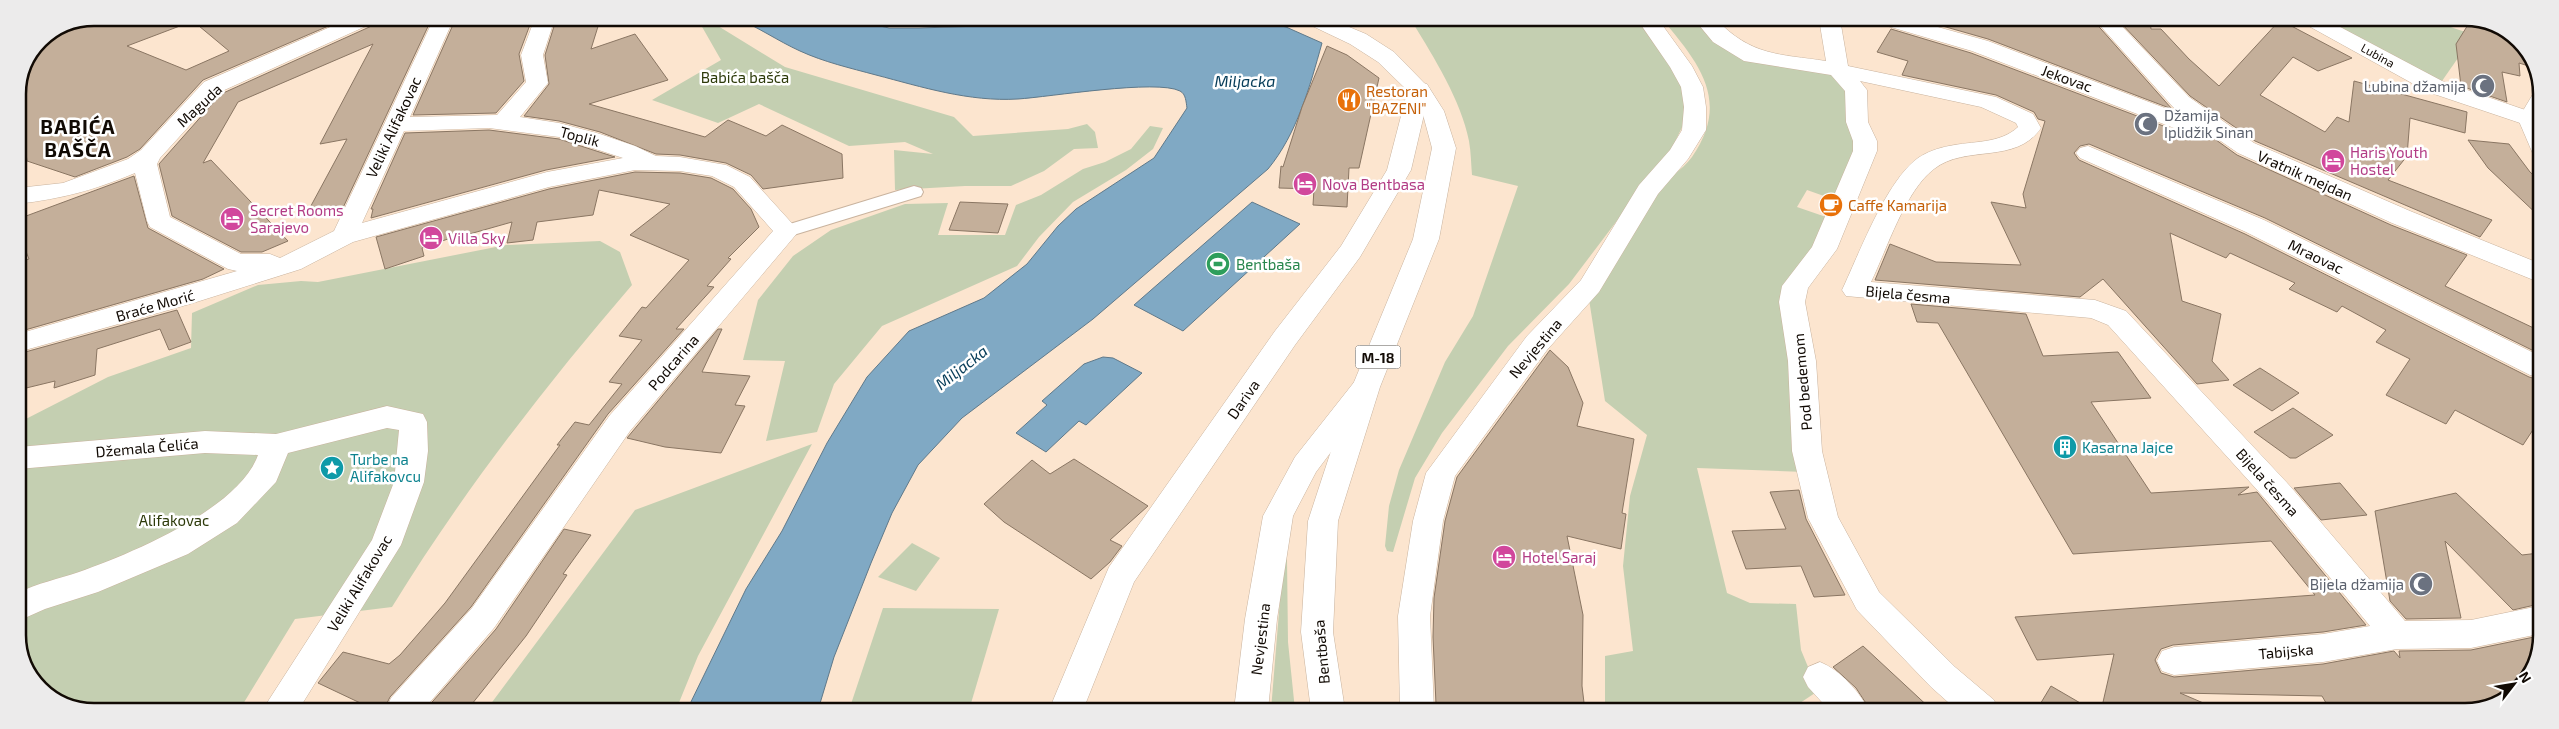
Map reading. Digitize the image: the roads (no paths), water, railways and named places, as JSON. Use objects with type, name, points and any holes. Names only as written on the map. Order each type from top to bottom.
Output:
[{"type":"street","name":"Maguda","points":[[64,190],[119,172],[149,155],[212,87],[349,26]]},
{"type":"street","name":"Veliki Alifakovac","points":[[344,236],[393,125],[440,26]]},
{"type":"street","points":[[504,121],[537,83],[532,55],[542,26]]},
{"type":"street","name":"Bentbaša","points":[[1327,703],[1317,632],[1323,521],[1366,387],[1426,239],[1444,148],[1433,111],[1419,89],[1386,57],[1358,39],[1329,26]]},
{"type":"street","name":"Nevjestina","points":[[1417,703],[1414,616],[1428,521],[1441,473],[1537,343],[1590,286],[1648,190],[1680,154],[1694,130],[1695,107],[1692,87],[1677,60],[1652,26]]},
{"type":"street","name":"Bijela česma","points":[[1711,26],[1721,37],[1752,56],[1838,70],[1988,102],[2024,119],[2030,128],[2024,137],[2008,143],[1942,155],[1925,164],[1905,187],[1855,290],[2094,309],[2117,318],[2279,494],[2397,635]]},
{"type":"street","points":[[1829,26],[1838,70]]},
{"type":"street","name":"Jekovac","points":[[1908,26],[1989,50],[2126,100],[2246,148]]},
{"type":"street","name":"Vratnik mejdan","points":[[2111,26],[2181,102],[2246,148],[2392,213],[2533,271]]},
{"type":"street","name":"Lubina","points":[[2323,26],[2436,87],[2529,119]]},
{"type":"street","name":"Pod bedemom","points":[[1838,70],[1856,90],[1857,122],[1865,141],[1865,151],[1851,187],[1838,211],[1824,249],[1795,286],[1792,302],[1802,362],[1810,460],[1823,518],[1868,601],[1943,677],[1973,703]]},
{"type":"street","name":"Dariva","points":[[1069,703],[1120,576],[1285,338],[1351,251],[1399,170],[1419,89]]},
{"type":"street","points":[[2533,112],[2529,119],[2533,129]]},
{"type":"street","name":"Toplik","points":[[393,125],[450,120],[504,121],[550,128],[602,141],[632,151],[652,164]]},
{"type":"street","name":"Mraovac","points":[[2088,153],[2254,226],[2533,365]]},
{"type":"street","points":[[149,155],[145,164],[159,221],[237,263],[292,263]]},
{"type":"street","name":"Braće Morić","points":[[26,341],[181,298],[292,263],[344,236],[547,180],[635,163],[652,164]]},
{"type":"street","points":[[652,164],[680,164],[718,170],[742,182],[787,231],[914,192]]},
{"type":"street","points":[[26,195],[64,190]]},
{"type":"street","points":[[26,207],[64,190]]},
{"type":"street","name":"Podcarina","points":[[408,703],[483,618],[620,423],[787,231]]},
{"type":"street","name":"Nevjestina","points":[[1252,703],[1261,619],[1278,516],[1305,465],[1366,387]]},
{"type":"street","name":"Veliki Alifakovac","points":[[284,703],[386,545],[409,482],[413,451],[412,422],[388,417],[319,433]]},
{"type":"street","name":"Džemala Čelića","points":[[26,457],[205,442],[276,445],[319,433]]},
{"type":"street","points":[[26,604],[35,599],[87,583],[177,545],[226,514],[266,474],[276,445]]},
{"type":"street","name":"Tabijska","points":[[2174,661],[2323,648],[2397,635],[2471,634],[2533,621]]},
{"type":"street","points":[[1820,677],[1844,703]]},
{"type":"water","name":"Miljacka","points":[[752,26],[880,26],[889,28],[919,28],[981,26],[1282,26],[1322,43],[1295,125],[1287,141],[1268,169],[1093,319],[962,418],[918,465],[892,513],[871,563],[834,657],[820,703],[690,703],[746,589],[782,531],[827,443],[867,377],[909,331],[984,298],[1027,264],[1058,226],[1076,209],[1154,158],[1187,108],[1182,92],[1168,88],[1127,88],[1018,99],[964,96],[857,70],[809,55]]},
{"type":"water","name":"Bentbaša","points":[[1252,202],[1300,224],[1183,331],[1134,305]]},
{"type":"water","points":[[1103,357],[1113,358],[1142,373],[1086,425],[1079,421],[1046,452],[1016,433],[1047,405],[1042,401],[1084,364]]},
{"type":"place","name":"Lubina džamija","points":[[2483,86]]},
{"type":"place","name":"Restoran \"BAZENI\"","points":[[1349,100]]},
{"type":"place","name":"Džamija Iplidžik Sinan","points":[[2146,124]]},
{"type":"place","name":"Haris Youth Hostel","points":[[2333,161]]},
{"type":"place","name":"Nova Bentbasa","points":[[1305,184]]},
{"type":"place","name":"Caffe Kamarija","points":[[1831,205]]},
{"type":"place","name":"Secret Rooms Sarajevo","points":[[232,219]]},
{"type":"place","name":"Villa Sky","points":[[431,238]]},
{"type":"place","name":"Bentbaša","points":[[1218,264]]},
{"type":"place","name":"Kasarna Jajce","points":[[2065,447]]},
{"type":"place","name":"Turbe na Alifakovcu","points":[[332,468]]},
{"type":"place","name":"Hotel Saraj","points":[[1504,557]]},
{"type":"place","name":"Bijela džamija","points":[[2421,584]]},
{"type":"district","name":"BABIĆA BAŠČA","points":[[78,138]]},
{"type":"park label","name":"Babića bašča","points":[[745,77]]},
{"type":"park label","name":"Alifakovac","points":[[174,520]]}]
